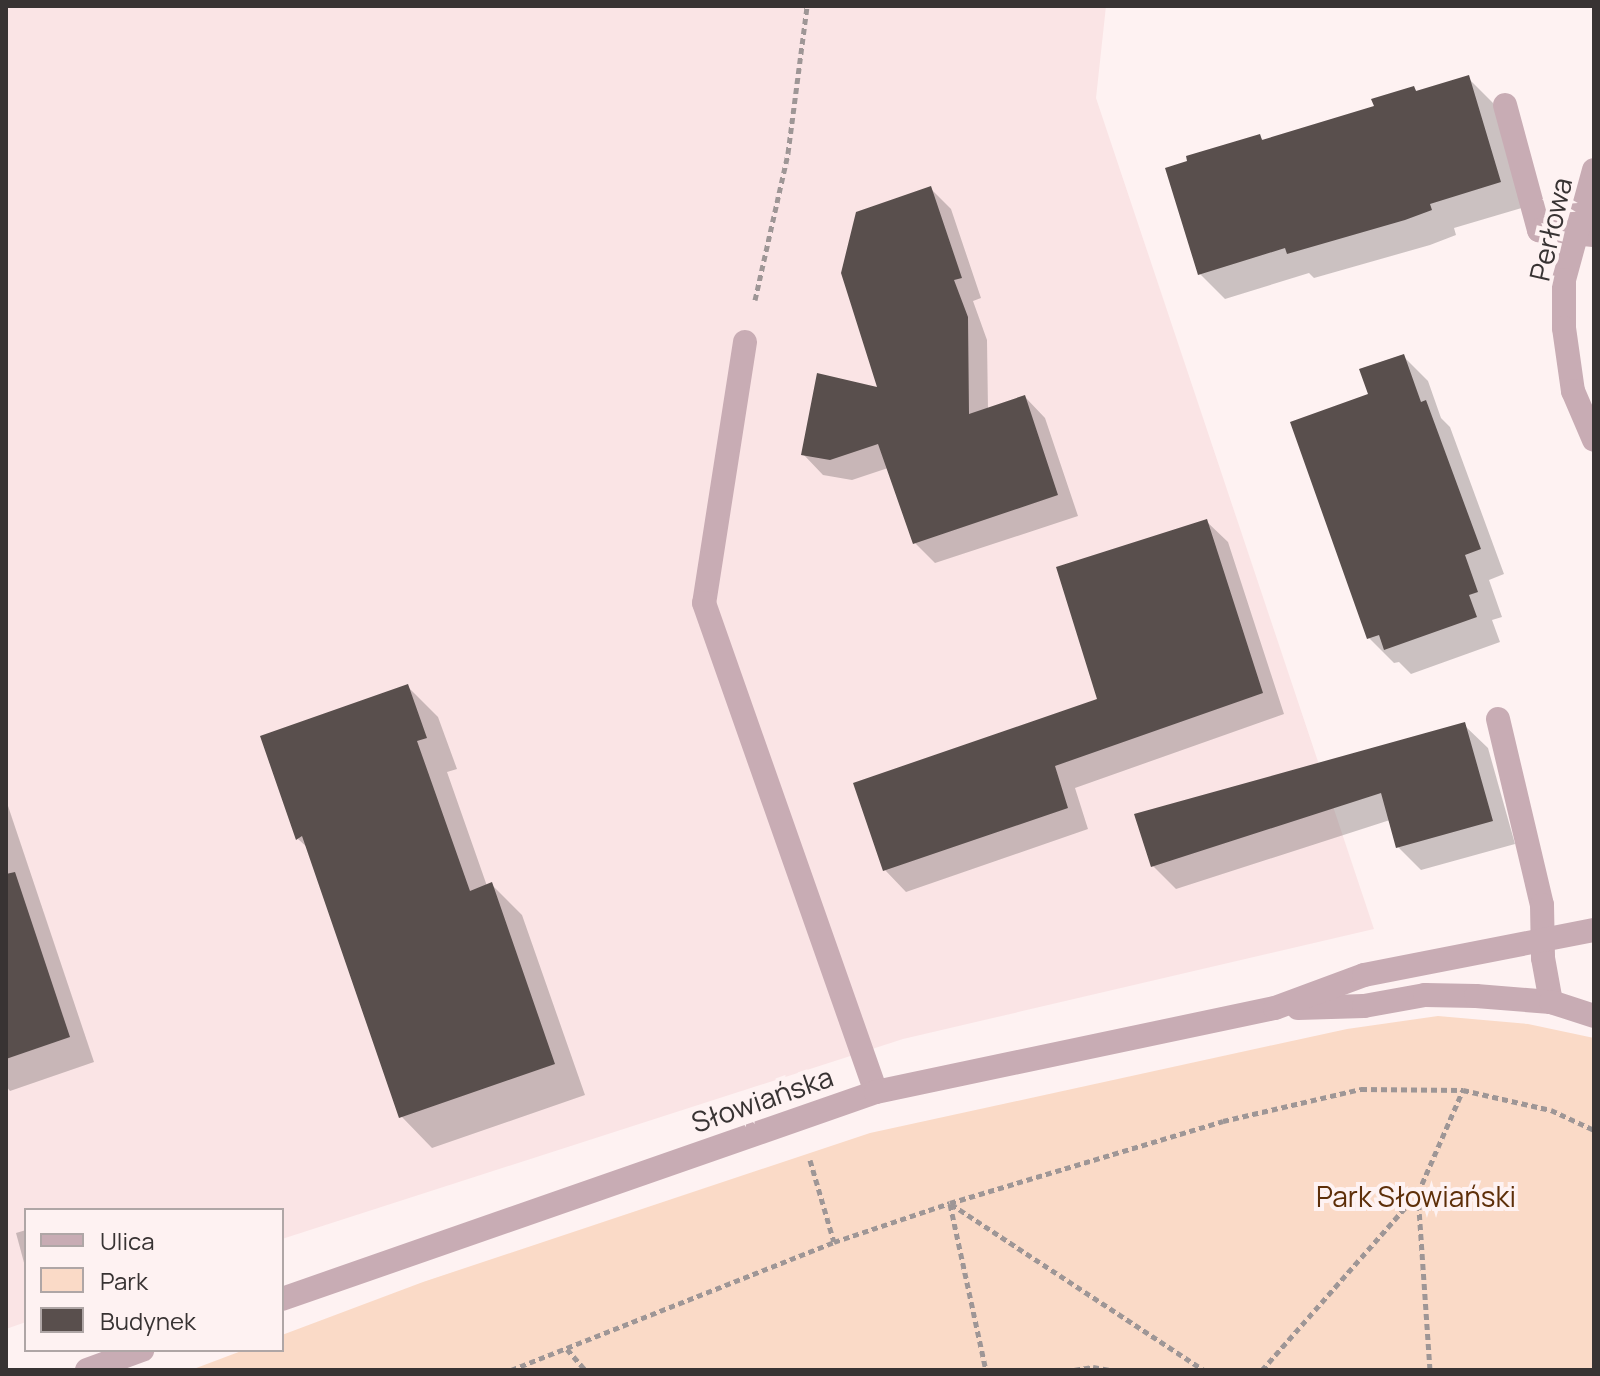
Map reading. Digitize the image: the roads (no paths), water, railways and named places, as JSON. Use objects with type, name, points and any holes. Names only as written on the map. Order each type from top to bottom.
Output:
[{"type":"street","points":[[1505,105],[1539,230],[1585,234]]},
{"type":"street","name":"Perłowa","points":[[1594,170],[1585,234],[1564,280],[1564,328],[1573,391],[1594,440]]},
{"type":"street","points":[[745,342],[704,603],[876,1092]]},
{"type":"street","points":[[1498,719],[1542,905],[1551,1002]]},
{"type":"street","points":[[1275,1008],[1364,975],[1594,930]]},
{"type":"street","points":[[1275,1008],[1364,1006],[1425,995],[1551,1002],[1594,1016]]},
{"type":"street","name":"Słowiańska","points":[[284,1298],[876,1092],[1275,1008]]},
{"type":"street","points":[[87,1370],[136,1352]]},
{"type":"park label","name":"Park Słowiański","points":[[1416,1196]]}]
